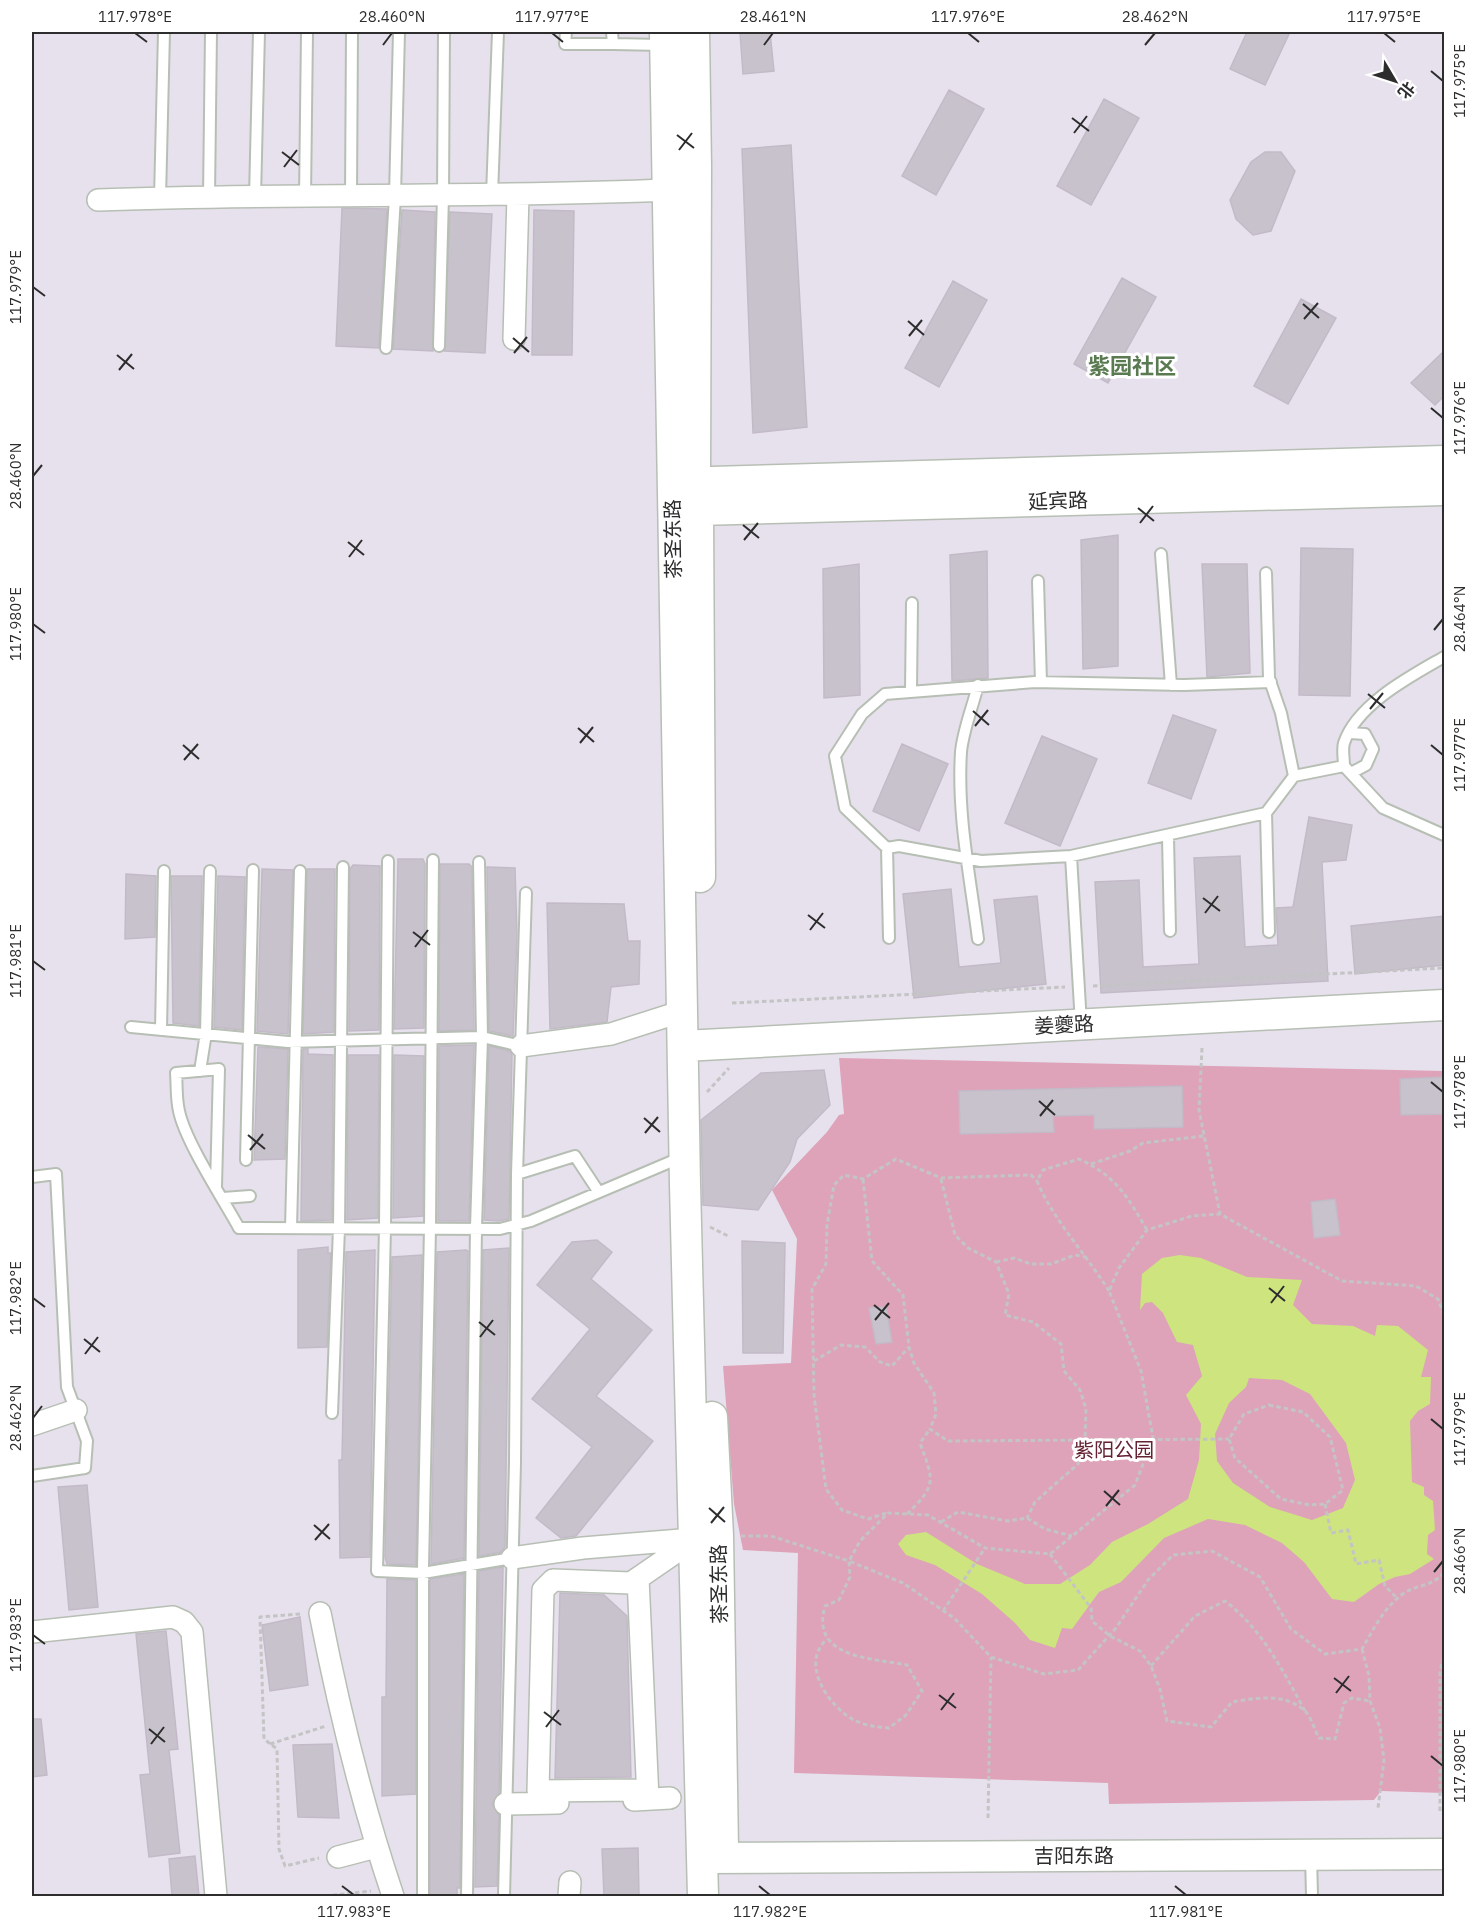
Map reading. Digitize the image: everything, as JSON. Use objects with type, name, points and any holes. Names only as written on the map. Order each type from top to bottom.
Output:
[{"type":"main road","name":"茶圣东路","points":[[693,1045],[683,1011],[684,498],[696,167],[694,32]]},
{"type":"main road","name":"茶圣东路","points":[[665,38],[668,190],[684,498],[693,1045],[684,1098],[685,1156],[688,1242],[707,1537],[713,1858],[723,1896]]},
{"type":"main road","name":"延宾路","points":[[684,498],[1444,461]]},
{"type":"main road","name":"延宾路","points":[[684,498],[1444,490]]},
{"type":"main road","name":"姜夔路","points":[[693,1045],[1444,1005]]},
{"type":"main road","name":"吉阳东路","points":[[713,1858],[1444,1854]]},
{"type":"main road","name":"茶圣东路","points":[[703,1896],[713,1858]]},
{"type":"street","points":[[98,200],[209,196],[518,195],[668,190]]},
{"type":"street","points":[[514,339],[518,195]]},
{"type":"street","points":[[521,1046],[611,1034],[683,1011]]},
{"type":"street","points":[[32,1425],[76,1410]]},
{"type":"street","points":[[512,1558],[583,1548],[707,1537]]},
{"type":"street","points":[[648,1799],[638,1790],[538,1791],[543,1590],[553,1580],[631,1583],[707,1537]]},
{"type":"street","points":[[638,1578],[648,1799]]},
{"type":"street","points":[[320,1614],[343,1722],[376,1847],[392,1893]]},
{"type":"street","points":[[32,1632],[173,1617],[184,1622],[192,1632],[216,1896]]},
{"type":"street","points":[[506,1804],[670,1798]]},
{"type":"street","points":[[331,1856],[376,1847]]},
{"type":"lane","points":[[160,198],[164,32]]},
{"type":"lane","points":[[209,196],[210,32]]},
{"type":"lane","points":[[255,197],[259,32]]},
{"type":"lane","points":[[305,196],[307,32]]},
{"type":"lane","points":[[351,196],[352,32]]},
{"type":"lane","points":[[386,348],[395,196],[399,32]]},
{"type":"lane","points":[[439,346],[444,32]]},
{"type":"lane","points":[[492,195],[498,32]]},
{"type":"lane","points":[[566,32],[566,44],[613,44],[665,38]]},
{"type":"lane","points":[[612,32],[613,44]]},
{"type":"lane","points":[[1161,555],[1171,685]]},
{"type":"lane","points":[[1266,573],[1271,682],[1281,713],[1294,776]]},
{"type":"lane","points":[[1038,581],[1041,682]]},
{"type":"lane","points":[[911,690],[912,603]]},
{"type":"lane","points":[[1444,657],[1400,682],[1358,718],[1343,744],[1347,770],[1383,808],[1444,836]]},
{"type":"lane","points":[[889,938],[886,848],[845,808],[836,756],[862,714],[885,694],[911,690],[1041,682],[1171,685],[1271,682]]},
{"type":"lane","points":[[978,685],[961,750],[962,832],[968,858],[978,939]]},
{"type":"lane","points":[[1269,932],[1266,813],[1294,776],[1347,770],[1366,765],[1373,749],[1365,734],[1350,733]]},
{"type":"lane","points":[[886,848],[899,846],[981,861],[1071,856],[1168,837],[1266,813]]},
{"type":"lane","points":[[1168,837],[1170,931]]},
{"type":"lane","points":[[1071,856],[1081,1024]]},
{"type":"lane","points":[[423,1896],[423,1573],[430,1228],[433,860]]},
{"type":"lane","points":[[388,861],[385,1228],[377,1571],[423,1573],[512,1558]]},
{"type":"lane","points":[[467,1896],[470,1565],[482,1037],[479,862]]},
{"type":"lane","points":[[332,1413],[339,1228],[343,867]]},
{"type":"lane","points":[[246,1160],[253,870]]},
{"type":"lane","points":[[161,1030],[164,871]]},
{"type":"lane","points":[[200,1071],[206,1034],[210,871]]},
{"type":"lane","points":[[291,1228],[300,871]]},
{"type":"lane","points":[[504,1896],[518,1174],[526,893]]},
{"type":"lane","points":[[131,1028],[296,1042],[482,1037],[521,1046]]},
{"type":"lane","points":[[216,1186],[219,1069],[176,1073],[179,1112],[187,1133],[216,1186],[223,1198],[239,1228],[500,1229],[517,1225],[685,1156]]},
{"type":"lane","points":[[518,1174],[575,1156],[598,1191]]},
{"type":"lane","points":[[32,1177],[56,1174],[67,1387],[87,1442],[85,1468],[32,1476]]},
{"type":"lane","points":[[223,1198],[250,1196]]},
{"type":"lane","points":[[1311,1855],[1312,1896]]},
{"type":"path","points":[[1202,1047],[1199,1110],[1220,1214]]},
{"type":"path","points":[[1091,1164],[1130,1151],[1143,1143],[1204,1136]]},
{"type":"path","points":[[896,1159],[941,1178],[1031,1175],[1037,1180],[1047,1206],[1088,1257],[1109,1291],[1141,1371],[1153,1438],[1135,1485],[1050,1554],[984,1548],[928,1515],[888,1513],[868,1519],[842,1510],[826,1489],[814,1395],[812,1289],[826,1264],[827,1225],[834,1185],[844,1175],[863,1179],[896,1159]]},
{"type":"path","points":[[1037,1180],[1043,1170],[1079,1159],[1091,1164],[1104,1170],[1123,1192],[1148,1230]]},
{"type":"path","points":[[941,1178],[955,1235],[968,1248],[996,1262],[1014,1258],[1032,1264],[1051,1264],[1075,1254],[1088,1257]]},
{"type":"path","points":[[863,1179],[872,1261],[903,1295],[909,1347],[914,1363],[934,1393],[936,1414],[930,1429],[920,1443],[932,1475],[927,1495],[907,1514]]},
{"type":"path","points":[[1109,1291],[1119,1268],[1148,1230],[1192,1216],[1220,1214],[1342,1281],[1416,1286],[1438,1299],[1444,1315]]},
{"type":"path","points":[[996,1262],[1010,1294],[1005,1315],[1033,1322],[1061,1344],[1064,1371],[1080,1390],[1086,1409],[1086,1440],[1078,1464],[1035,1502],[1027,1518]]},
{"type":"path","points":[[814,1361],[841,1345],[865,1347],[880,1362],[892,1366],[909,1347]]},
{"type":"path","points":[[1269,1405],[1303,1412],[1330,1437],[1343,1490],[1325,1504],[1310,1505],[1281,1499],[1235,1458],[1229,1439],[1244,1414],[1269,1405]]},
{"type":"path","points":[[930,1429],[948,1440],[1229,1439]]},
{"type":"path","points":[[1325,1504],[1331,1533],[1348,1530],[1356,1564],[1379,1560],[1385,1586],[1398,1599]]},
{"type":"path","points":[[941,1522],[958,1512],[1008,1521],[1027,1518],[1045,1529],[1072,1536]]},
{"type":"path","points":[[827,1639],[819,1646],[816,1654],[816,1668],[825,1694],[849,1717],[869,1726],[889,1728],[906,1715],[922,1691],[907,1665],[838,1651],[827,1639],[821,1618],[825,1605],[839,1600],[849,1577],[849,1561],[860,1541],[888,1513]]},
{"type":"path","points":[[707,1537],[771,1536],[849,1561],[903,1583],[954,1618],[991,1657],[1044,1674],[1078,1670],[1110,1636],[1148,1580],[1173,1555],[1212,1551],[1260,1577],[1292,1629],[1325,1654],[1362,1649]]},
{"type":"path","points":[[943,1611],[984,1548]]},
{"type":"path","points":[[1050,1554],[1091,1608],[1092,1621],[1110,1636],[1140,1651],[1151,1666],[1160,1689],[1167,1721],[1211,1726],[1232,1702],[1258,1698],[1286,1699],[1306,1713]]},
{"type":"path","points":[[1378,1808],[1383,1760],[1380,1728],[1370,1701],[1369,1676],[1362,1649],[1382,1616],[1404,1593],[1434,1583],[1444,1573]]},
{"type":"path","points":[[1151,1666],[1195,1616],[1225,1601],[1246,1617],[1280,1665],[1319,1738],[1335,1739],[1344,1703],[1352,1698],[1370,1701]]},
{"type":"path","points":[[320,1614],[260,1617],[264,1739],[277,1749],[279,1849],[285,1866],[331,1856]]},
{"type":"path","points":[[1440,1811],[1440,1671],[1444,1656]]},
{"type":"path","points":[[988,1818],[991,1657]]},
{"type":"path","points":[[270,1744],[343,1722]]},
{"type":"path","points":[[325,1896],[392,1893]]},
{"type":"green space","name":"紫阳公园","points":[[839,1058],[1444,1071],[1444,1793],[1381,1791],[1374,1800],[1109,1804],[1108,1783],[794,1773],[798,1553],[743,1550],[734,1504],[723,1366],[791,1363],[797,1239],[772,1190],[827,1132],[839,1115],[844,1114]]},
{"type":"shaded area","points":[[1180,1255],[1201,1258],[1247,1277],[1302,1280],[1293,1305],[1312,1324],[1353,1326],[1375,1336],[1377,1325],[1398,1326],[1428,1350],[1421,1377],[1431,1377],[1430,1404],[1418,1411],[1410,1421],[1412,1482],[1424,1487],[1424,1495],[1433,1501],[1435,1530],[1428,1535],[1427,1554],[1434,1559],[1410,1574],[1379,1584],[1354,1602],[1332,1599],[1304,1562],[1282,1543],[1245,1525],[1208,1519],[1164,1538],[1121,1582],[1099,1592],[1072,1629],[1062,1628],[1055,1648],[1030,1640],[1015,1623],[982,1594],[935,1565],[906,1555],[898,1544],[906,1535],[926,1532],[977,1564],[1025,1584],[1060,1584],[1090,1565],[1112,1542],[1148,1524],[1188,1499],[1199,1460],[1201,1424],[1186,1395],[1202,1376],[1193,1345],[1177,1342],[1163,1313],[1152,1302],[1145,1303],[1140,1310],[1142,1274],[1162,1258]],"holes":[[[1249,1378],[1282,1380],[1310,1394],[1346,1443],[1355,1480],[1343,1508],[1312,1520],[1270,1507],[1233,1483],[1217,1461],[1215,1434],[1229,1403],[1246,1387]]]},
{"type":"building","points":[[740,32],[770,32],[774,71],[743,74]]},
{"type":"building","points":[[1247,32],[1290,32],[1265,85],[1230,69]]},
{"type":"building","points":[[949,90],[984,109],[936,195],[902,176]]},
{"type":"building","points":[[1104,99],[1139,118],[1091,205],[1057,186]]},
{"type":"building","points":[[791,145],[807,427],[753,433],[742,149]]},
{"type":"building","points":[[1265,152],[1281,152],[1295,171],[1271,231],[1253,235],[1236,219],[1230,200],[1251,162]]},
{"type":"building","points":[[342,208],[387,209],[379,348],[336,346]]},
{"type":"building","points":[[402,210],[435,212],[433,351],[393,349]]},
{"type":"building","points":[[534,210],[574,211],[572,355],[532,355]]},
{"type":"building","points":[[450,212],[492,214],[485,353],[444,351]]},
{"type":"building","points":[[1122,278],[1156,297],[1108,383],[1074,364]]},
{"type":"building","points":[[953,281],[987,300],[939,387],[905,368]]},
{"type":"building","points":[[1301,299],[1336,318],[1288,404],[1254,386]]},
{"type":"building","points":[[1444,351],[1444,396],[1435,405],[1411,383]]},
{"type":"building","points":[[1118,535],[1118,666],[1083,669],[1081,540]]},
{"type":"building","points":[[1301,548],[1353,549],[1350,696],[1299,695]]},
{"type":"building","points":[[987,551],[988,678],[952,681],[950,555]]},
{"type":"building","points":[[859,564],[860,695],[824,698],[823,569]]},
{"type":"building","points":[[1202,564],[1247,564],[1250,673],[1207,677]]},
{"type":"building","points":[[1173,715],[1216,730],[1191,799],[1148,783]]},
{"type":"building","points":[[1042,736],[1097,759],[1060,846],[1005,823]]},
{"type":"building","points":[[902,744],[948,764],[919,831],[873,811]]},
{"type":"building","points":[[1309,817],[1352,825],[1346,860],[1322,862],[1328,981],[1101,993],[1095,882],[1139,880],[1143,967],[1199,964],[1194,858],[1240,856],[1245,947],[1278,945],[1276,908],[1293,907]]},
{"type":"building","points":[[398,859],[423,859],[425,864],[424,1028],[394,1029]]},
{"type":"building","points":[[440,864],[469,864],[472,867],[474,1030],[439,1031]]},
{"type":"building","points":[[353,865],[380,866],[379,1030],[349,1031],[350,869]]},
{"type":"building","points":[[487,867],[515,868],[517,936],[513,1036],[489,1031]]},
{"type":"building","points":[[262,869],[293,870],[288,1034],[257,1031]]},
{"type":"building","points":[[307,869],[335,869],[334,1032],[303,1034]]},
{"type":"building","points":[[126,874],[156,876],[155,937],[125,939]]},
{"type":"building","points":[[171,876],[202,876],[199,1026],[173,1023]]},
{"type":"building","points":[[218,876],[245,877],[242,1030],[214,1027]]},
{"type":"building","points":[[951,889],[959,967],[1001,963],[994,900],[1037,896],[1046,984],[914,998],[903,894]]},
{"type":"building","points":[[547,903],[624,904],[628,941],[640,941],[639,984],[611,987],[607,1022],[550,1029]]},
{"type":"building","points":[[1444,916],[1444,965],[1355,974],[1351,926]]},
{"type":"building","points":[[474,1045],[469,1221],[438,1221],[439,1046]]},
{"type":"building","points":[[489,1046],[510,1051],[512,1055],[509,1219],[499,1221],[484,1220]]},
{"type":"building","points":[[258,1047],[288,1049],[285,1159],[254,1160]]},
{"type":"building","points":[[303,1049],[308,1049],[308,1054],[333,1055],[332,1220],[301,1221]]},
{"type":"building","points":[[348,1055],[379,1055],[378,1218],[347,1220]]},
{"type":"building","points":[[394,1055],[424,1056],[423,1216],[393,1218]]},
{"type":"building","points":[[824,1070],[830,1105],[797,1139],[790,1162],[758,1210],[703,1205],[701,1120],[761,1073]]},
{"type":"building","points":[[1444,1077],[1444,1114],[1401,1115],[1400,1079]]},
{"type":"building","points":[[1182,1086],[1183,1127],[1094,1129],[1094,1115],[1053,1116],[1054,1132],[960,1134],[959,1091]]},
{"type":"building","points":[[1335,1199],[1340,1235],[1314,1238],[1311,1202]]},
{"type":"building","points":[[597,1240],[612,1252],[591,1279],[652,1330],[596,1396],[653,1441],[576,1536],[561,1538],[536,1518],[592,1447],[532,1399],[590,1329],[537,1285],[572,1242]]},
{"type":"building","points":[[742,1241],[785,1243],[783,1353],[743,1353]]},
{"type":"building","points":[[328,1247],[328,1253],[331,1253],[327,1347],[298,1348],[298,1250]]},
{"type":"building","points":[[509,1248],[505,1547],[501,1552],[479,1556],[483,1250]]},
{"type":"building","points":[[375,1250],[370,1557],[340,1558],[339,1460],[342,1460],[346,1252]]},
{"type":"building","points":[[468,1251],[464,1558],[431,1564],[437,1252]]},
{"type":"building","points":[[422,1255],[416,1565],[387,1564],[385,1557],[392,1257]]},
{"type":"building","points":[[886,1307],[892,1342],[876,1344],[869,1308]]},
{"type":"building","points":[[87,1485],[98,1607],[69,1610],[58,1487]]},
{"type":"building","points":[[503,1567],[499,1793],[492,1804],[499,1815],[497,1886],[475,1887],[479,1571]]},
{"type":"building","points":[[464,1574],[460,1888],[457,1888],[457,1896],[430,1896],[430,1579]]},
{"type":"building","points":[[387,1579],[416,1580],[416,1794],[382,1796],[382,1697],[386,1697]]},
{"type":"building","points":[[560,1593],[604,1595],[627,1616],[631,1777],[555,1778]]},
{"type":"building","points":[[300,1617],[308,1685],[270,1691],[262,1625]]},
{"type":"building","points":[[166,1631],[178,1749],[169,1750],[180,1853],[149,1857],[140,1775],[150,1774],[136,1634]]},
{"type":"building","points":[[32,1719],[41,1719],[47,1775],[32,1777]]},
{"type":"building","points":[[332,1744],[339,1818],[298,1817],[293,1745]]},
{"type":"building","points":[[638,1848],[639,1896],[604,1896],[602,1849]]},
{"type":"building","points":[[195,1856],[199,1896],[172,1896],[169,1859]]},
{"type":"district","name":"紫园社区","points":[[1132,366]]}]
